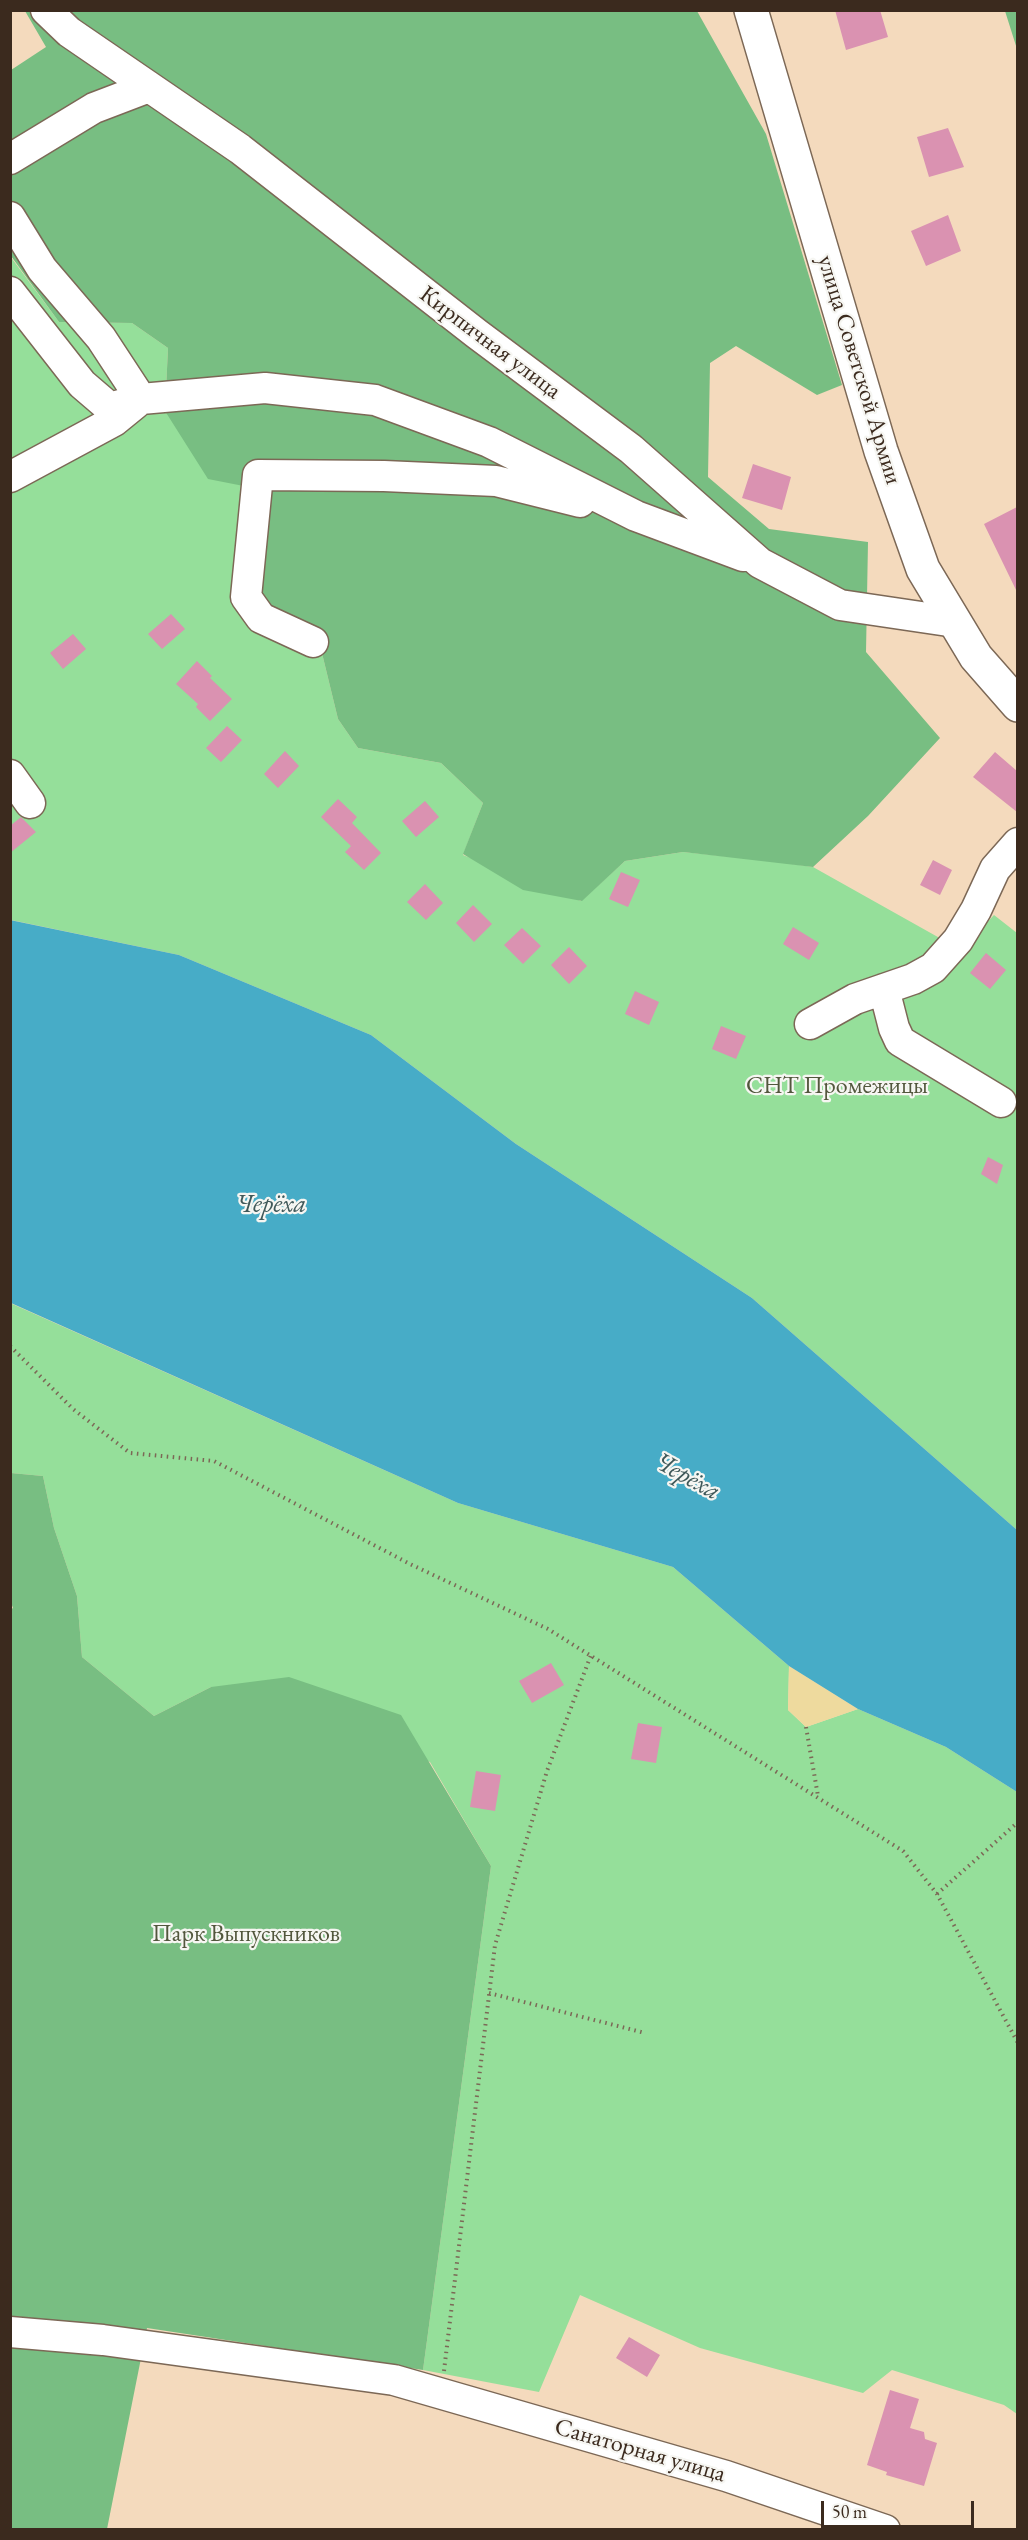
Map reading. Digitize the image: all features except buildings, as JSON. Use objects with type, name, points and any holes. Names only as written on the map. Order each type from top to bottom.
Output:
[{"type":"main road","name":"улица Советской Армии","points":[[752,10],[881,451],[923,569],[976,657],[1017,705]]},
{"type":"street","name":"Кирпичная улица","points":[[46,10],[69,32],[240,149],[477,334],[631,449],[760,563],[840,605],[955,622]]},
{"type":"street","points":[[10,159],[94,108],[149,87]]},
{"type":"street","points":[[10,218],[42,269],[101,338],[141,399]]},
{"type":"street","points":[[10,292],[82,384],[110,408],[141,399],[266,388],[375,400],[489,442],[636,516],[760,563]]},
{"type":"street","points":[[10,477],[114,421],[141,399]]},
{"type":"street","points":[[313,642],[261,618],[246,597],[258,475],[384,476],[496,481],[636,516]]},
{"type":"street","points":[[10,776],[30,803]]},
{"type":"street","points":[[810,1024],[855,999],[914,979],[933,969],[958,939],[976,910],[995,869],[1017,843]]},
{"type":"street","points":[[884,989],[894,1028],[900,1041],[1001,1102]]},
{"type":"street","name":"Санаторная улица","points":[[10,2332],[103,2340],[394,2379],[726,2476],[885,2529]]},
{"type":"path","points":[[10,1346],[73,1409],[130,1453],[214,1461],[410,1564],[548,1629],[903,1851],[937,1894],[1017,2043]]},
{"type":"path","points":[[441,2393],[495,1945],[547,1771],[591,1655]]},
{"type":"path","points":[[806,1727],[819,1797]]},
{"type":"path","points":[[937,1894],[1016,1824]]},
{"type":"path","points":[[489,1993],[645,2033]]},
{"type":"green space","points":[[25,11],[697,11],[766,134],[842,385],[817,395],[736,346],[710,363],[708,477],[769,529],[868,542],[866,652],[940,738],[868,816],[813,867],[683,852],[625,861],[582,901],[523,890],[463,854],[483,803],[441,763],[358,748],[338,719],[320,645],[249,597],[259,489],[208,479],[165,411],[168,348],[132,323],[59,322],[11,256],[11,70],[46,47]]},
{"type":"green space","points":[[1005,11],[1017,11],[1017,49]]},
{"type":"green space","name":"СНТ Промежицы","points":[[10,256],[59,322],[132,323],[168,348],[165,411],[259,489],[320,645],[338,719],[358,748],[441,763],[483,803],[463,855],[581,901],[625,861],[683,852],[772,861],[813,867],[961,950],[994,915],[1017,933],[1017,1530],[752,1298],[516,1144],[371,1035],[179,955],[11,920]]},
{"type":"green space","points":[[10,1303],[458,1503],[673,1567],[789,1666],[788,1710],[806,1727],[858,1709],[946,1747],[1017,1792],[1017,2414],[1004,2405],[892,2370],[863,2393],[700,2348],[580,2295],[539,2392],[423,2370],[491,1866],[430,1762],[211,1687],[154,1716],[82,1657],[77,1596],[54,1528],[43,1476],[11,1473]]},
{"type":"green space","name":"Парк Выпускников","points":[[11,1473],[43,1476],[54,1528],[77,1596],[82,1657],[154,1716],[211,1687],[289,1677],[401,1715],[491,1866],[423,2370],[147,2328],[107,2529],[11,2529],[10,1610],[13,1608],[10,1600]]},
{"type":"sand","points":[[789,1666],[858,1709],[806,1727],[788,1710]]},
{"type":"water","name":"Черёха","points":[[10,920],[179,955],[371,1035],[516,1144],[752,1298],[1017,1530],[1017,1792],[946,1747],[858,1709],[789,1666],[673,1567],[458,1503],[11,1303]]}]
